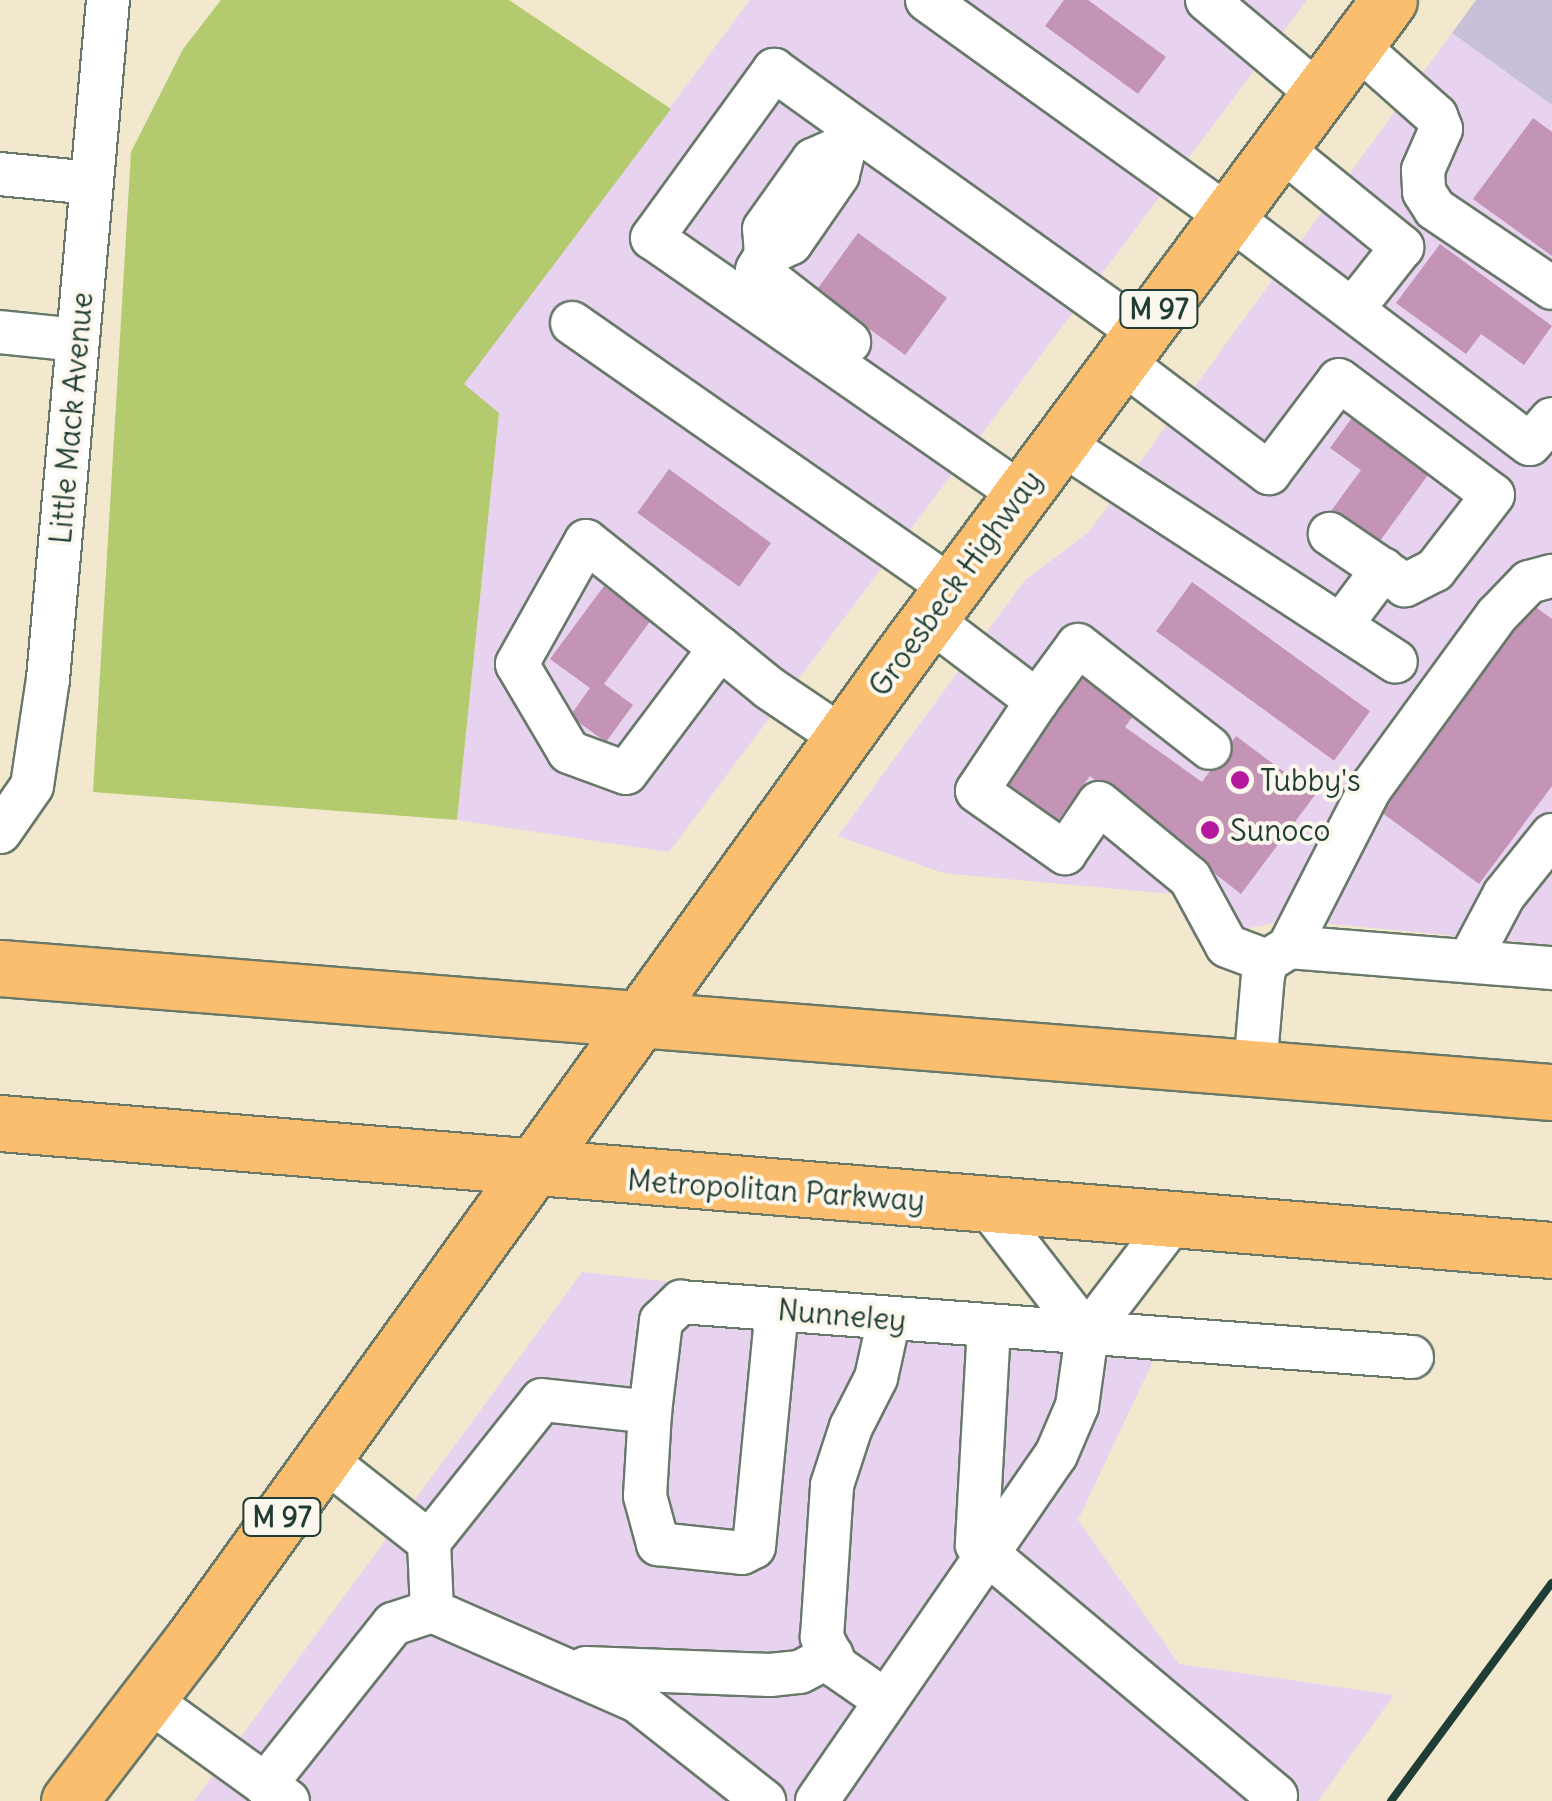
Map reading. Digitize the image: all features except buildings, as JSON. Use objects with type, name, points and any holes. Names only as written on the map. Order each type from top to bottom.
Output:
[{"type":"main road","name":"Groesbeck Highway","points":[[527,1171],[940,603],[1389,0]]},
{"type":"main road","points":[[0,968],[1552,1092]]},
{"type":"main road","name":"Metropolitan Parkway","points":[[0,1124],[527,1171],[1552,1250]]},
{"type":"main road","name":"M 97","points":[[69,1801],[324,1458],[527,1171]]},
{"type":"street","name":"Little Mack Avenue","points":[[3,830],[32,786],[45,696],[108,0]]},
{"type":"street","points":[[927,0],[1228,216],[1530,444],[1552,419]]},
{"type":"street","points":[[1206,0],[1319,94]]},
{"type":"street","points":[[1356,45],[1436,116],[1441,129],[1422,170],[1424,192],[1434,208],[1552,288]]},
{"type":"street","points":[[1021,494],[652,238],[774,70],[851,137],[1131,347],[1269,472],[1339,380],[1493,495],[1435,570],[1404,584],[1330,534]]},
{"type":"street","points":[[851,137],[812,160],[764,229],[766,256],[757,270],[893,379],[890,404]]},
{"type":"street","points":[[1279,147],[1402,247],[1352,310]]},
{"type":"street","points":[[0,174],[92,183]]},
{"type":"street","points":[[572,323],[940,603],[1037,702]]},
{"type":"street","points":[[0,332],[78,340]]},
{"type":"street","points":[[1059,442],[1396,662]]},
{"type":"street","points":[[720,648],[626,774],[569,752],[518,664],[586,541],[720,648],[842,738]]},
{"type":"street","points":[[1341,625],[1382,569]]},
{"type":"street","points":[[1255,1068],[1278,954],[1370,790],[1497,615],[1529,582],[1552,576]]},
{"type":"street","points":[[1210,748],[1078,646],[976,791],[1065,853],[1099,803],[1190,878],[1227,946],[1278,954],[1552,968]]},
{"type":"street","points":[[1469,961],[1504,895],[1552,835]]},
{"type":"street","points":[[987,1206],[1086,1334]]},
{"type":"street","points":[[817,1801],[1056,1455],[1077,1406],[1086,1334],[1174,1220]]},
{"type":"street","name":"Nunneley","points":[[650,1412],[661,1321],[668,1308],[682,1302],[1412,1357]]},
{"type":"street","points":[[432,1611],[429,1542],[542,1400],[650,1412],[646,1496],[658,1544],[742,1553],[754,1547],[777,1310]]},
{"type":"street","points":[[886,1701],[837,1667],[822,1637],[832,1486],[850,1426],[876,1378],[889,1319]]},
{"type":"street","points":[[990,1327],[977,1545],[1276,1796],[1273,1801]]},
{"type":"street","points":[[324,1458],[429,1542]]},
{"type":"street","points":[[147,1698],[276,1793],[393,1624],[432,1611],[638,1701],[764,1801]]},
{"type":"street","points":[[562,1668],[770,1675],[800,1672],[832,1655]]},
{"type":"shaded area","points":[[750,0],[1307,0],[669,852],[457,820],[499,414],[463,385]]},
{"type":"shaded area","points":[[1476,0],[1552,0],[1552,105],[1452,33]]},
{"type":"shaded area","points":[[1452,33],[1552,105],[1552,945],[1289,920],[1195,939],[1172,894],[943,873],[838,836],[1025,580],[1089,532]]},
{"type":"shaded area","points":[[582,1272],[1163,1340],[1078,1520],[1179,1664],[1394,1695],[1318,1801],[194,1801]]},
{"type":"green space","points":[[221,0],[509,0],[671,109],[464,384],[499,413],[457,820],[93,792],[131,152],[183,49]]},
{"type":"railway","points":[[1391,1801],[1552,1583]]},
{"type":"place","name":"Tubby's","points":[[1240,780]]},
{"type":"place","name":"Sunoco","points":[[1210,830]]}]
